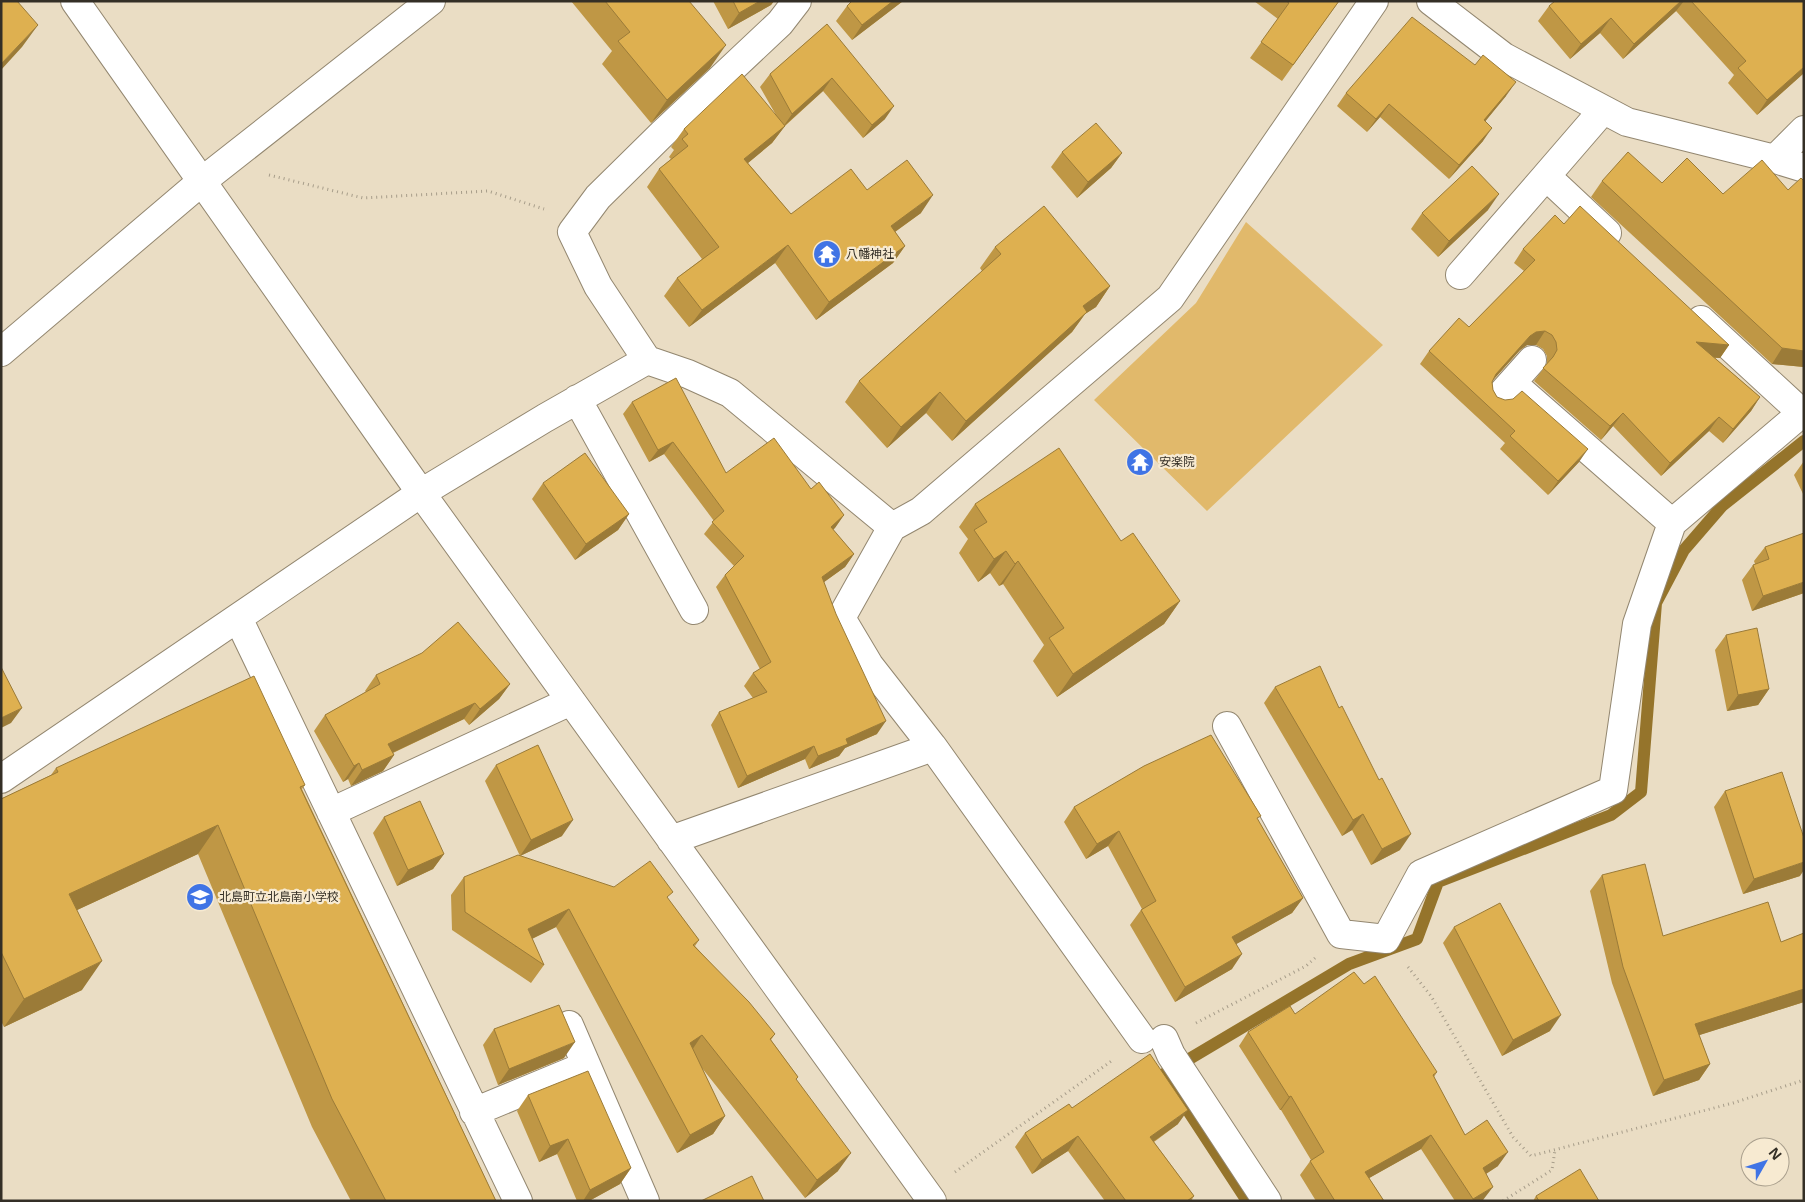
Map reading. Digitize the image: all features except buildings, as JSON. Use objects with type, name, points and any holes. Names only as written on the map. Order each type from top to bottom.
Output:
[{"type":"street","points":[[75,1],[421,493],[671,840],[923,1198]]},
{"type":"street","points":[[1,352],[224,163],[431,1]]},
{"type":"street","points":[[1267,1201],[1188,1080],[869,666],[841,618],[892,527],[921,511],[1170,298],[1374,1]]},
{"type":"street","points":[[1431,1],[1504,57],[1627,122],[1804,168]]},
{"type":"street","points":[[793,3],[780,23],[598,197],[572,232],[598,286],[647,360],[688,374],[730,393],[892,527]]},
{"type":"street","points":[[1460,275],[1603,110]]},
{"type":"street","points":[[1775,159],[1804,130]]},
{"type":"street","points":[[1546,176],[1626,250]]},
{"type":"street","points":[[1227,726],[1342,934],[1386,939],[1421,874],[1613,790],[1637,624],[1672,523],[1802,411],[1684,304]]},
{"type":"street","points":[[1,779],[421,493],[577,399],[647,360]]},
{"type":"street","points":[[1532,360],[1505,390],[1672,523]]},
{"type":"street","points":[[577,399],[694,610]]},
{"type":"street","points":[[238,618],[518,1201]]},
{"type":"street","points":[[331,812],[571,701]]},
{"type":"street","points":[[671,840],[933,747]]},
{"type":"street","points":[[569,1025],[585,1066],[645,1201]]},
{"type":"street","points":[[474,1112],[585,1066]]},
{"type":"path","points":[[224,163],[363,198],[488,191],[580,221]]},
{"type":"path","points":[[923,1198],[1159,1044],[1306,966],[1342,934]]},
{"type":"path","points":[[1404,962],[1431,996],[1513,1137],[1532,1156],[1733,1103],[1804,1080]]},
{"type":"path","points":[[1503,1201],[1552,1170],[1554,1150]]},
{"type":"shaded area","points":[[1246,222],[1383,345],[1207,511],[1094,400],[1196,303]]},
{"type":"waterway","points":[[1247,1201],[1164,1074],[1349,964],[1417,939],[1438,882],[1611,815],[1641,792],[1656,603],[1684,550],[1722,506],[1804,441]]},
{"type":"place","name":"八幡神社","points":[[827,254]]},
{"type":"place","name":"安楽院","points":[[1140,462]]},
{"type":"place","name":"北島町立北島南小学校","points":[[200,897]]}]
